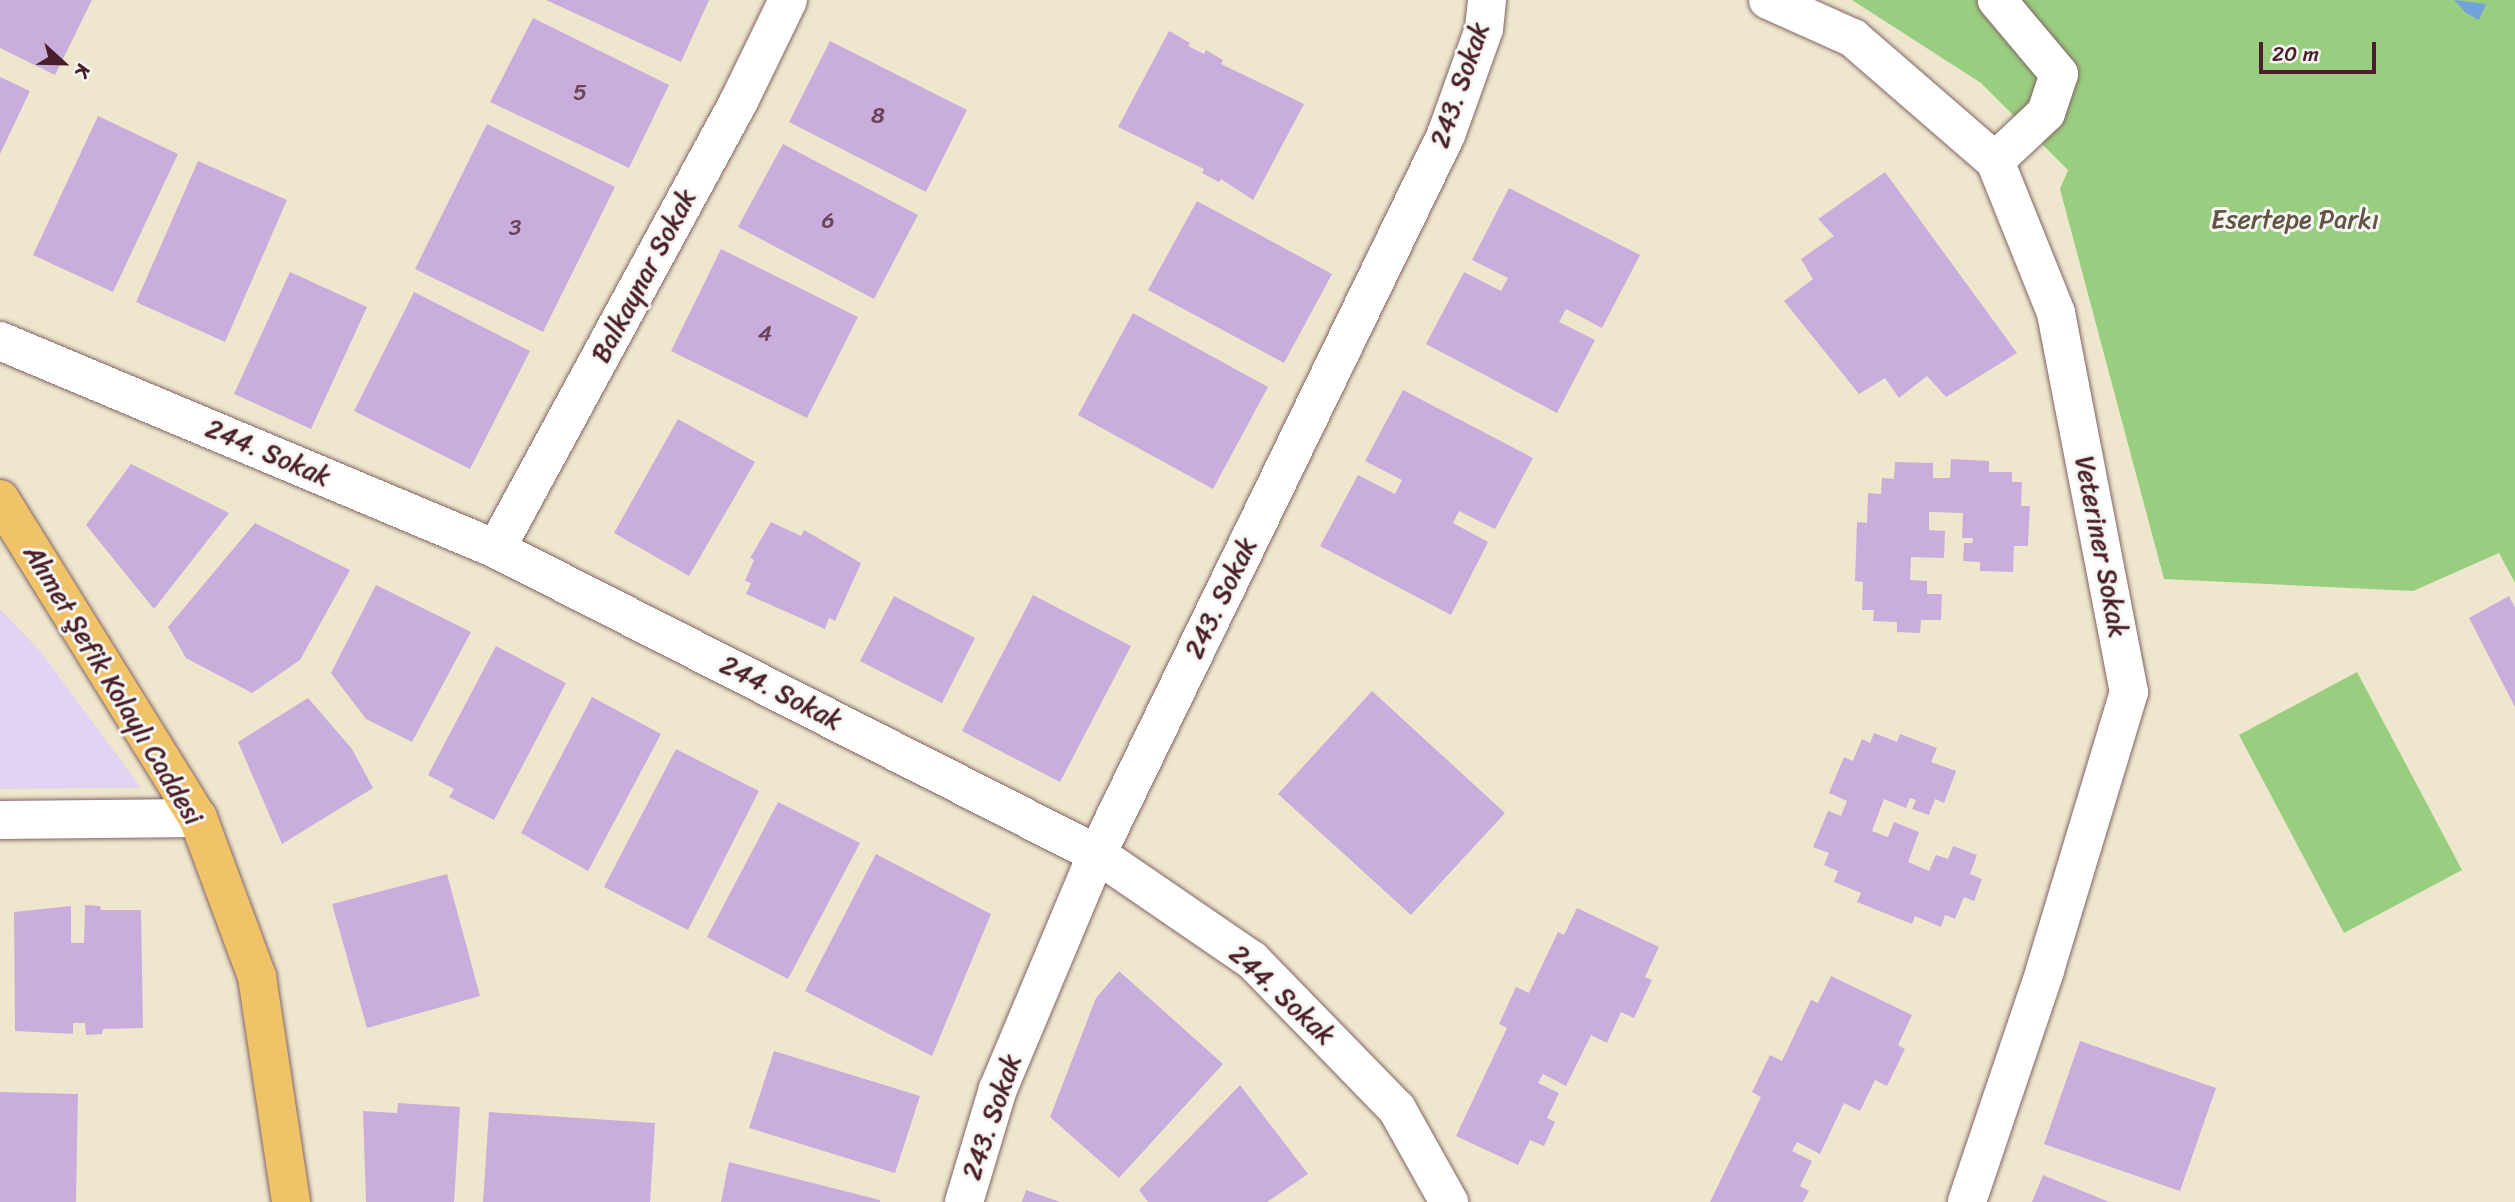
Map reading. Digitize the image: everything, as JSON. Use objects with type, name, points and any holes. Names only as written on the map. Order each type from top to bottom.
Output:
[{"type":"main road","name":"Ahmet Şefik Kolaylı Caddesi","points":[[0,499],[198,818],[257,977],[291,1202]]},
{"type":"street","name":"Balkaynar Sokak","points":[[496,549],[738,101],[788,0]]},
{"type":"street","name":"243. Sokak","points":[[964,1202],[998,1089],[1097,854],[1447,135],[1484,29],[1487,0]]},
{"type":"street","name":"Veteriner Sokak","points":[[1768,0],[1853,38],[1995,161],[2056,313],[2129,692],[2045,971],[1967,1202]]},
{"type":"street","points":[[1995,161],[2046,113],[2059,74],[1997,0]]},
{"type":"street","name":"244. Sokak","points":[[0,341],[496,549],[1097,854],[1252,960],[1397,1109],[1449,1202]]},
{"type":"street","points":[[0,820],[198,818]]},
{"type":"shaded area","points":[[0,609],[41,652],[141,788],[0,789]]},
{"type":"green space","name":"Esertepe Parkı","points":[[1852,0],[2515,0],[2515,583],[2499,553],[2413,591],[2164,579],[2060,189],[2068,170],[1981,83]]},
{"type":"green space","points":[[2357,672],[2462,870],[2344,933],[2239,735]]},
{"type":"water","points":[[2454,0],[2486,4],[2479,20],[2466,13]]},
{"type":"building","points":[[0,0],[92,0],[55,75],[0,48]]},
{"type":"building","points":[[546,0],[709,0],[681,62]]},
{"type":"building","points":[[533,18],[669,85],[629,168],[490,102]]},
{"type":"building","points":[[1169,31],[1190,43],[1188,46],[1204,54],[1206,50],[1223,60],[1221,64],[1304,104],[1253,200],[1221,179],[1219,182],[1202,173],[1204,169],[1118,127]]},
{"type":"building","points":[[830,41],[967,110],[926,192],[789,122]]},
{"type":"building","points":[[0,77],[30,91],[0,154]]},
{"type":"building","points":[[98,116],[178,154],[113,292],[33,255]]},
{"type":"building","points":[[487,124],[615,187],[543,332],[415,269]]},
{"type":"building","points":[[783,144],[918,215],[874,299],[738,227]]},
{"type":"building","points":[[198,161],[287,200],[225,342],[136,302]]},
{"type":"building","points":[[1885,172],[2017,353],[1946,397],[1927,376],[1899,398],[1885,378],[1859,394],[1784,301],[1813,279],[1801,259],[1834,236],[1818,219]]},
{"type":"building","points":[[1509,188],[1640,255],[1602,328],[1566,309],[1559,322],[1595,340],[1557,413],[1426,344],[1464,272],[1501,291],[1508,278],[1472,260]]},
{"type":"building","points":[[1197,201],[1332,274],[1284,363],[1148,290]]},
{"type":"building","points":[[721,249],[858,317],[807,418],[671,351]]},
{"type":"building","points":[[290,272],[367,307],[311,429],[234,394]]},
{"type":"building","points":[[414,292],[530,351],[470,469],[354,411]]},
{"type":"building","points":[[1133,313],[1268,387],[1213,489],[1078,415]]},
{"type":"building","points":[[1403,390],[1533,458],[1495,529],[1459,511],[1453,523],[1488,542],[1451,615],[1320,546],[1358,475],[1395,494],[1402,480],[1365,461]]},
{"type":"building","points":[[678,419],[755,462],[689,576],[614,533]]},
{"type":"building","points":[[1951,459],[1989,461],[1989,472],[2012,472],[2012,482],[2022,482],[2021,506],[2030,506],[2028,546],[2014,546],[2013,572],[1980,571],[1980,562],[1963,561],[1964,543],[1972,543],[1973,538],[1962,538],[1963,513],[1929,512],[1929,530],[1945,531],[1944,558],[1911,557],[1910,580],[1927,581],[1927,594],[1942,594],[1941,620],[1921,620],[1920,633],[1897,632],[1897,622],[1873,621],[1874,610],[1862,610],[1863,582],[1855,581],[1857,522],[1867,523],[1868,493],[1881,494],[1882,478],[1894,479],[1895,462],[1933,463],[1933,478],[1950,478]]},
{"type":"building","points":[[131,464],[229,513],[154,609],[86,525]]},
{"type":"building","points":[[771,522],[801,536],[804,530],[861,563],[835,621],[829,618],[825,629],[746,594],[751,583],[745,581],[754,560],[750,558]]},
{"type":"building","points":[[255,523],[350,570],[300,660],[252,693],[186,658],[168,627]]},
{"type":"building","points":[[376,585],[471,632],[412,742],[366,719],[331,673]]},
{"type":"building","points":[[1033,595],[1131,646],[1060,782],[962,731]]},
{"type":"building","points":[[894,596],[975,638],[942,703],[860,661]]},
{"type":"building","points":[[2509,596],[2515,608],[2515,707],[2469,618]]},
{"type":"building","points":[[496,646],[566,683],[494,820],[449,797],[454,789],[428,775]]},
{"type":"building","points":[[1372,691],[1505,813],[1411,915],[1278,794]]},
{"type":"building","points":[[592,697],[661,734],[588,871],[521,833]]},
{"type":"building","points":[[308,698],[352,749],[373,788],[282,844],[238,742]]},
{"type":"building","points":[[1874,733],[1897,742],[1900,734],[1937,748],[1931,762],[1956,771],[1944,803],[1935,799],[1929,815],[1912,809],[1916,800],[1910,798],[1906,808],[1884,799],[1872,831],[1888,837],[1894,822],[1919,832],[1908,862],[1929,871],[1936,855],[1948,859],[1953,846],[1977,855],[1970,874],[1982,879],[1974,901],[1964,897],[1955,919],[1945,915],[1941,927],[1915,916],[1912,924],[1857,902],[1861,893],[1834,882],[1838,871],[1824,865],[1829,853],[1813,847],[1828,811],[1841,816],[1847,801],[1829,793],[1844,757],[1853,761],[1862,739],[1870,743]]},
{"type":"building","points":[[676,749],[759,791],[688,930],[604,887]]},
{"type":"building","points":[[778,802],[860,843],[788,979],[707,937]]},
{"type":"building","points":[[876,854],[991,914],[932,1056],[805,991]]},
{"type":"building","points":[[447,874],[480,996],[367,1028],[332,904]]},
{"type":"building","points":[[85,905],[100,906],[101,910],[141,910],[143,1028],[103,1029],[102,1034],[86,1035],[85,1023],[73,1023],[73,1034],[15,1031],[14,912],[71,906],[71,943],[84,943]]},
{"type":"building","points":[[1577,908],[1659,947],[1645,977],[1652,980],[1634,1018],[1621,1012],[1607,1043],[1591,1035],[1566,1086],[1543,1074],[1538,1083],[1559,1093],[1547,1118],[1555,1122],[1544,1146],[1530,1140],[1518,1165],[1456,1136],[1507,1028],[1499,1024],[1516,987],[1529,993],[1558,932],[1564,935]]},
{"type":"building","points":[[1119,971],[1223,1064],[1119,1178],[1050,1117],[1096,998]]},
{"type":"building","points":[[1831,976],[1912,1015],[1898,1045],[1905,1049],[1887,1086],[1875,1080],[1860,1111],[1844,1103],[1820,1154],[1797,1142],[1792,1151],[1812,1161],[1800,1186],[1809,1191],[1803,1202],[1710,1202],[1761,1097],[1752,1092],[1770,1055],[1782,1061],[1811,1000],[1818,1003]]},
{"type":"building","points":[[2080,1041],[2216,1088],[2180,1191],[2044,1144]]},
{"type":"building","points":[[774,1051],[920,1096],[895,1173],[749,1128]]},
{"type":"building","points":[[1240,1085],[1308,1174],[1267,1202],[1148,1202],[1139,1190]]},
{"type":"building","points":[[0,1092],[78,1094],[76,1202],[0,1202]]},
{"type":"building","points":[[398,1103],[460,1107],[454,1202],[366,1202],[363,1111],[397,1113]]},
{"type":"building","points":[[489,1112],[655,1123],[650,1202],[483,1202]]},
{"type":"building","points":[[729,1162],[880,1200],[880,1202],[721,1202]]},
{"type":"building","points":[[2043,1175],[2109,1202],[2032,1202]]},
{"type":"building","points":[[1026,1190],[1060,1202],[1022,1202]]}]
